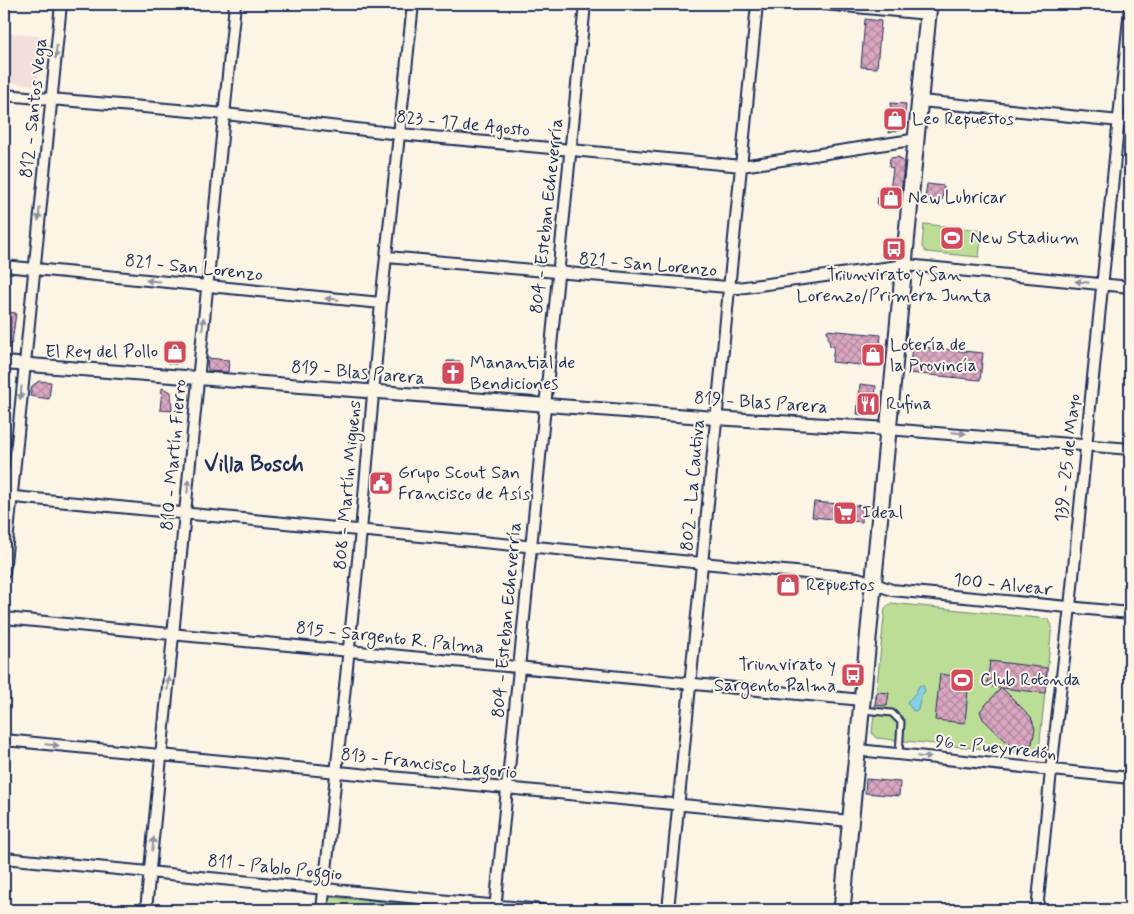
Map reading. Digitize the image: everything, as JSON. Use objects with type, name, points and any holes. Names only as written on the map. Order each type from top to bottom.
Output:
[{"type":"main road","points":[[842,910],[888,429],[906,265],[929,9]]},
{"type":"street","name":"812 - Santos Vega","points":[[4,573],[8,497],[61,4]]},
{"type":"street","name":"810 - Martín Fierro","points":[[146,910],[235,4]]},
{"type":"street","name":"808 - Martín Miguens","points":[[322,910],[361,531],[381,303],[413,4]]},
{"type":"street","name":"804 - Esteban Echeverría","points":[[496,908],[584,4]]},
{"type":"street","name":"802 - La Cautiva","points":[[668,910],[679,805],[688,684],[703,564],[715,418],[730,288],[757,4]]},
{"type":"street","points":[[824,4],[929,9]]},
{"type":"street","name":"139 - 25 de Mayo","points":[[1037,910],[1070,608],[1130,8]]},
{"type":"street","name":"823 - 17 de Agosto","points":[[4,95],[225,114],[400,134],[742,166],[918,139]]},
{"type":"street","points":[[921,101],[1130,122]]},
{"type":"street","name":"821 - San Lorenzo","points":[[387,257],[557,274],[730,288],[906,265],[1130,287]]},
{"type":"street","name":"821 - San Lorenzo","points":[[4,266],[381,303]]},
{"type":"street","name":"819 - Blas Parera","points":[[4,363],[715,418],[888,429]]},
{"type":"street","points":[[888,429],[1130,449]]},
{"type":"street","name":"100 - Alvear","points":[[8,497],[858,578],[892,590],[1130,613]]},
{"type":"street","name":"815 - Sargento R. Palma","points":[[4,618],[688,684],[861,705]]},
{"type":"street","name":"813 - Francisco Lagorio","points":[[4,740],[850,821]]},
{"type":"street","name":"96 - Pueyrredón","points":[[858,750],[1130,778]]},
{"type":"street","name":"811 - Pablo Poggio","points":[[4,858],[150,871],[496,908],[542,910]]},
{"type":"lane","points":[[861,705],[892,713],[901,722],[899,754]]},
{"type":"shaded area","points":[[4,33],[42,36],[38,82],[34,85],[4,82]]},
{"type":"green space","name":"New Stadium","points":[[924,224],[982,230],[979,257],[926,252],[922,247]]},
{"type":"green space","name":"Club Rotonda","points":[[891,603],[1048,619],[1052,625],[1039,750],[1033,754],[876,738],[872,733],[885,608]]},
{"type":"green space","points":[[328,897],[475,910],[327,910]]},
{"type":"water","points":[[923,685],[925,691],[921,696],[918,710],[913,711],[907,702],[915,694],[919,686]]},
{"type":"building","points":[[865,19],[881,21],[877,68],[861,67]]},
{"type":"building","name":"Leo Repuestos","points":[[891,103],[906,104],[904,124],[900,130],[889,133],[884,114],[890,114]]},
{"type":"building","points":[[899,157],[904,162],[900,207],[877,205],[879,189],[890,190],[893,168],[889,167],[890,158]]},
{"type":"building","points":[[927,184],[944,186],[942,200],[925,198]]},
{"type":"building","points":[[6,312],[16,313],[12,343],[4,349],[4,316],[6,316]]},
{"type":"building","points":[[827,330],[881,335],[878,367],[832,362],[834,346],[830,346]]},
{"type":"building","name":"El Rey del Pollo","points":[[168,345],[182,345],[182,358],[176,364],[168,363]]},
{"type":"building","points":[[912,346],[983,353],[980,380],[909,373]]},
{"type":"building","points":[[207,358],[229,360],[228,372],[208,371]]},
{"type":"building","name":"Manantial de Bendiciones","points":[[447,361],[460,361],[460,385],[446,384]]},
{"type":"building","points":[[39,381],[51,382],[49,399],[30,396],[32,386]]},
{"type":"building","points":[[860,384],[876,386],[873,416],[857,414]]},
{"type":"building","points":[[162,388],[171,392],[172,411],[160,410]]},
{"type":"building","points":[[814,502],[864,506],[862,522],[812,517]]},
{"type":"building","points":[[990,661],[1047,668],[1045,693],[1002,688],[1031,717],[1035,729],[1032,744],[1012,747],[983,719],[980,711],[1001,688],[987,686]]},
{"type":"building","points":[[940,674],[969,678],[965,723],[935,720]]},
{"type":"building","points":[[877,692],[889,693],[887,706],[875,705]]},
{"type":"building","points":[[866,779],[900,782],[899,796],[865,793]]},
{"type":"place","name":"Leo Repuestos","points":[[895,119]]},
{"type":"place","name":"New Lubricar","points":[[891,198]]},
{"type":"place","name":"New Stadium","points":[[952,238]]},
{"type":"place","name":"Triunvirato y San Lorenzo/Primera Junta","points":[[894,249]]},
{"type":"place","name":"El Rey del Pollo","points":[[175,352]]},
{"type":"place","name":"Lotería de la Provincía","points":[[873,355]]},
{"type":"place","name":"Manantial de Bendiciones","points":[[453,373]]},
{"type":"place","name":"Rufina","points":[[868,404]]},
{"type":"place","name":"Grupo Scout San Francisco de Asís","points":[[381,483]]},
{"type":"place","name":"Ideal","points":[[845,513]]},
{"type":"place","name":"Repuestos","points":[[788,585]]},
{"type":"place","name":"Triunvirato y Sargento Palma","points":[[853,675]]},
{"type":"place","name":"Club Rotonda","points":[[962,680]]},
{"type":"district","name":"Villa Bosch","points":[[254,465]]}]
